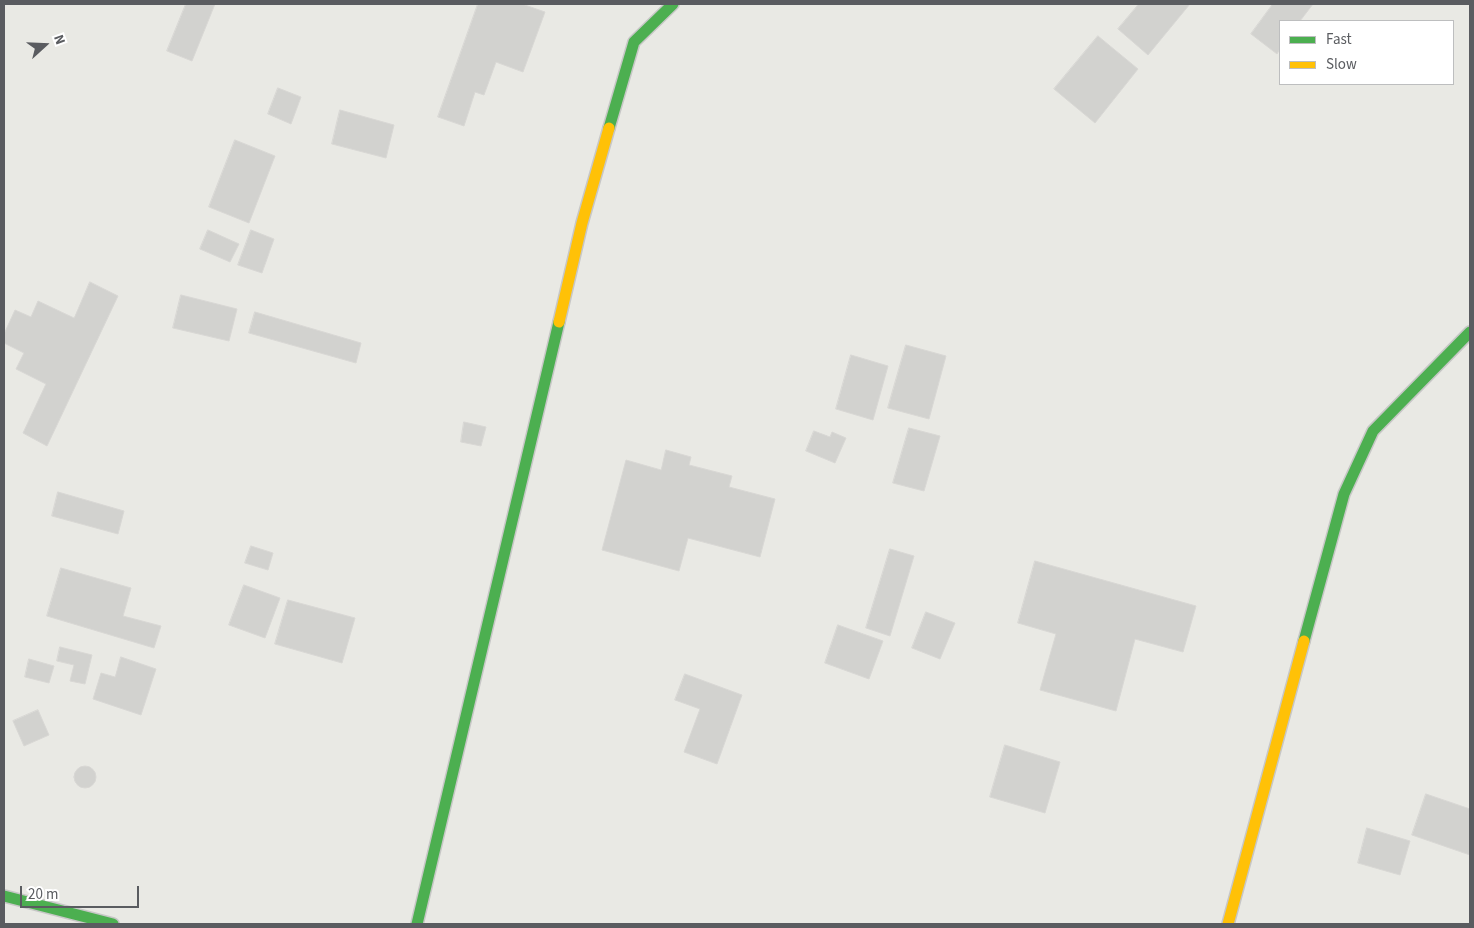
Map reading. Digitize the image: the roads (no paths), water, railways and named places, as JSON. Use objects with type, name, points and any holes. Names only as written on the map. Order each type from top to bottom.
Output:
[{"type":"street","points":[[417,924],[582,222],[634,42],[673,4]]},
{"type":"street","points":[[1228,924],[1344,494],[1373,431],[1470,332]]},
{"type":"street","points":[[4,896],[114,924]]}]
